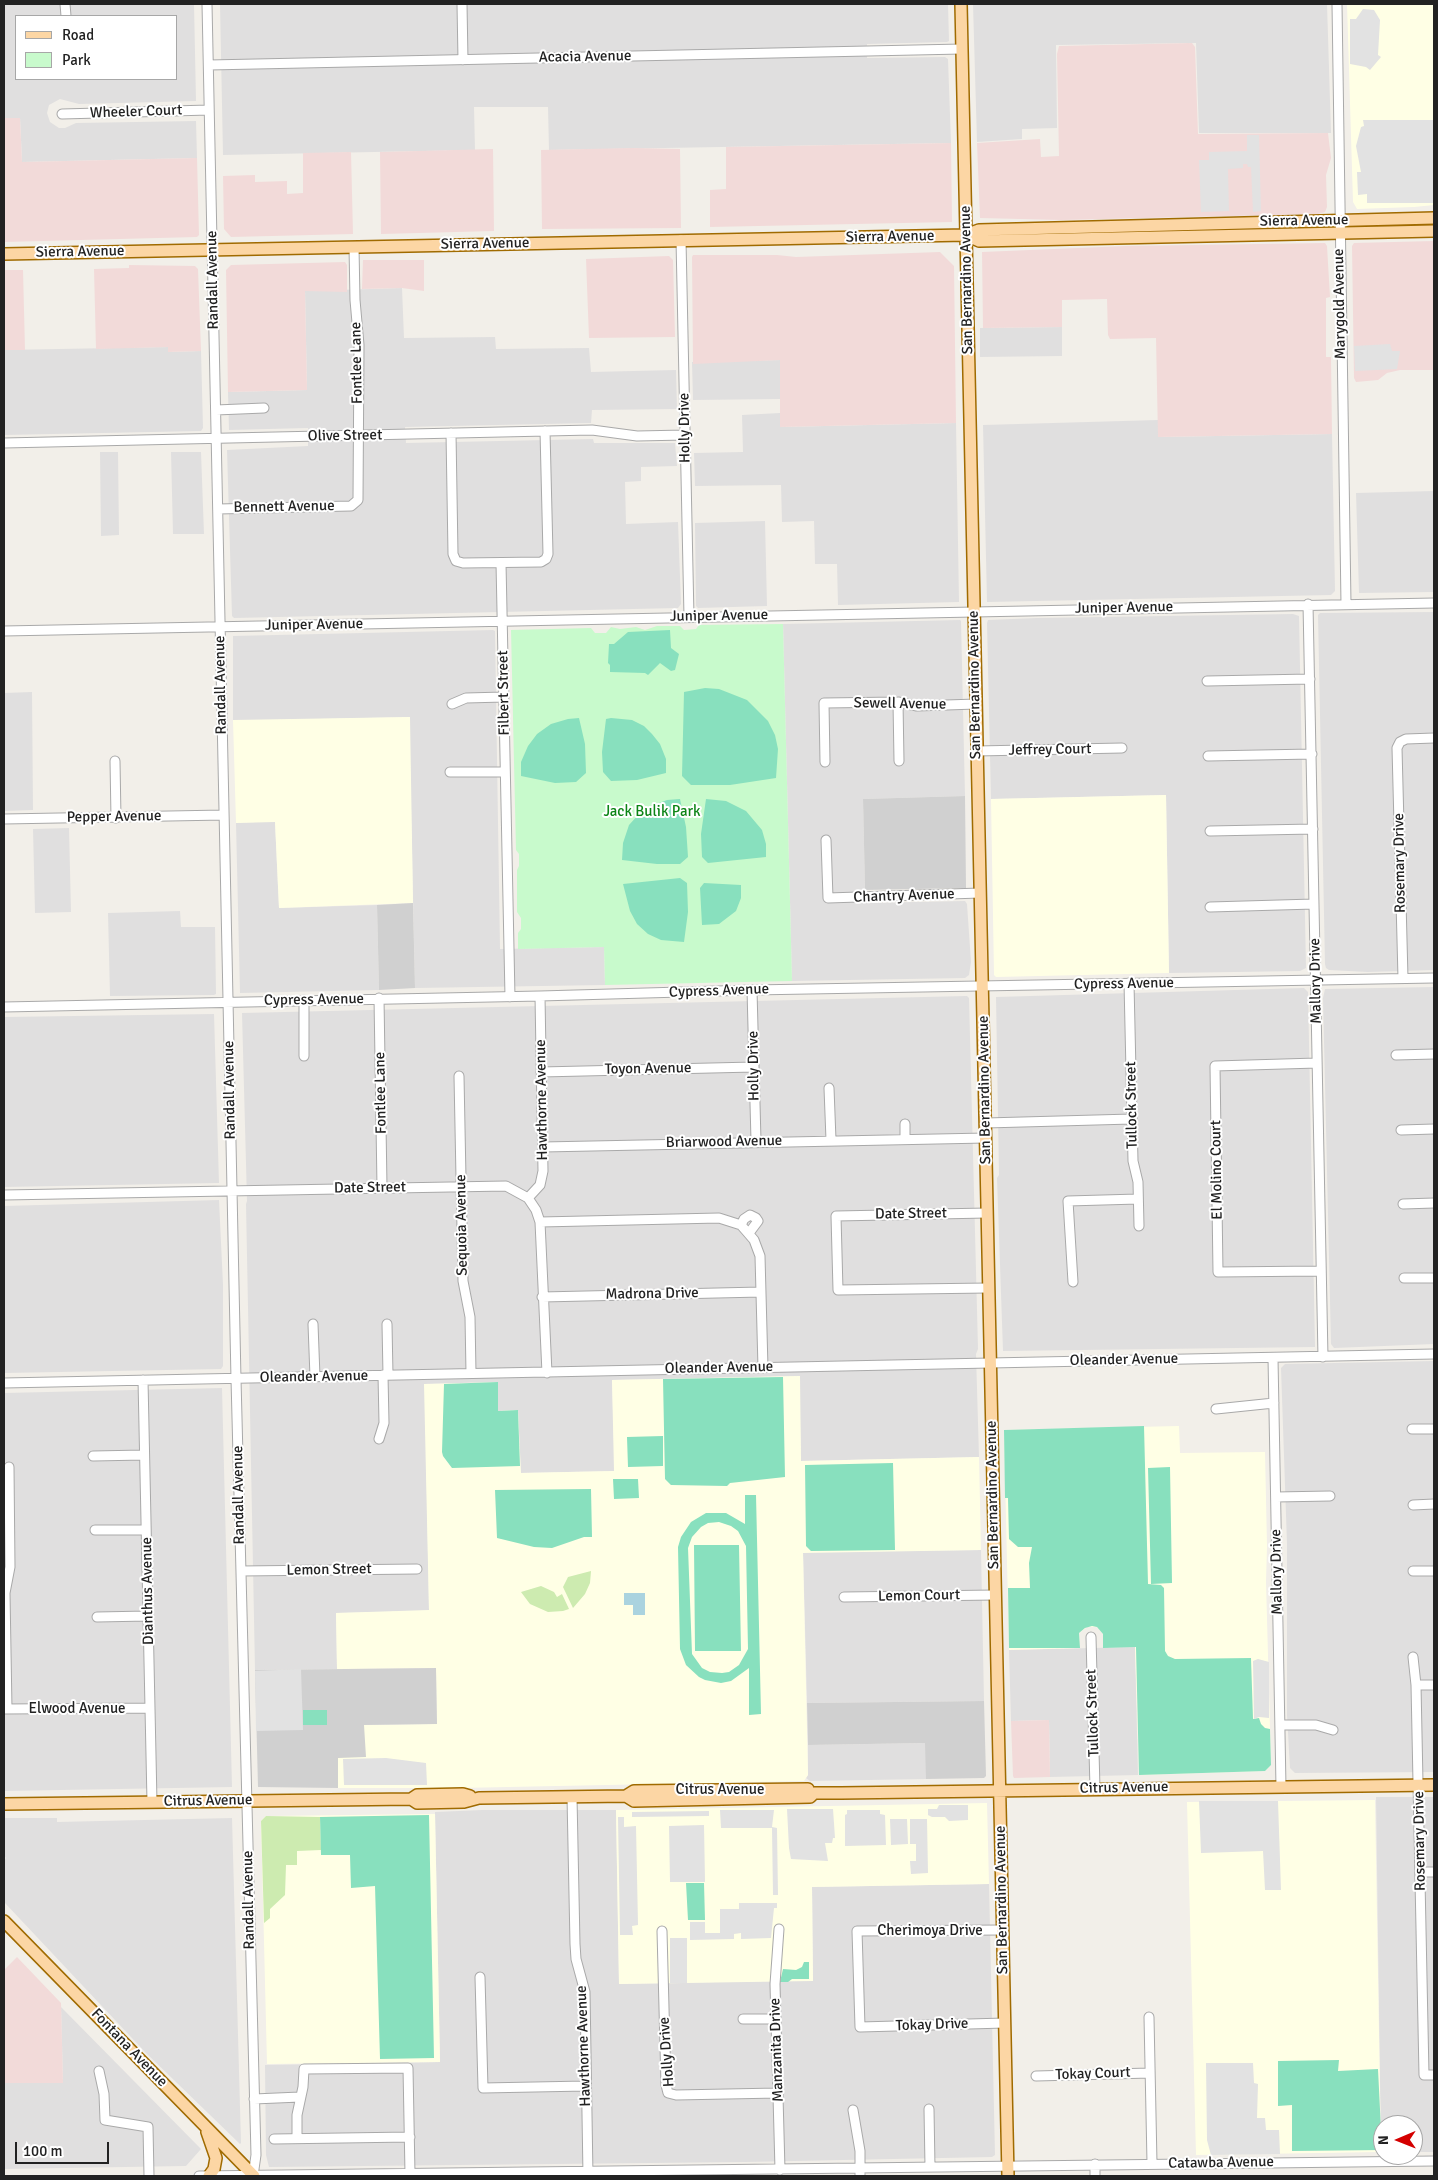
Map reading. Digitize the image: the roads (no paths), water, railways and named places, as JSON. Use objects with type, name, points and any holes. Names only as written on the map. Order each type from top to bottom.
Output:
[{"type":"main road","name":"San Bernardino Avenue","points":[[961,4],[1008,2172]]},
{"type":"main road","name":"Sierra Avenue","points":[[4,254],[966,235],[979,230],[1434,218]]},
{"type":"main road","points":[[1109,238],[1126,232],[1173,231],[1175,224]]},
{"type":"main road","name":"Sierra Avenue","points":[[966,235],[979,241],[1434,231]]},
{"type":"main road","name":"Citrus Avenue","points":[[4,1804],[411,1799],[416,1803],[435,1803],[464,1802],[479,1798],[626,1796],[634,1801],[810,1797],[814,1793],[1434,1784]]},
{"type":"main road","name":"Fontana Avenue","points":[[4,1921],[253,2176]]},
{"type":"main road","points":[[205,2126],[216,2158],[214,2169],[209,2176]]},
{"type":"street","name":"Randall Avenue","points":[[207,4],[236,1378],[256,2155],[253,2176]]},
{"type":"street","points":[[462,4],[463,60]]},
{"type":"street","name":"Marygold Avenue","points":[[1337,4],[1346,604]]},
{"type":"street","name":"Acacia Avenue","points":[[209,65],[962,49]]},
{"type":"street","name":"Wheeler Court","points":[[62,114],[209,110]]},
{"type":"street","name":"Holly Drive","points":[[681,240],[689,617]]},
{"type":"street","name":"Fontlee Lane","points":[[351,506],[356,503],[358,497],[359,345],[355,300],[354,247]]},
{"type":"street","points":[[216,410],[264,408]]},
{"type":"street","name":"Olive Street","points":[[4,443],[599,430],[637,436],[685,435]]},
{"type":"street","points":[[451,434],[454,558],[456,561],[463,563],[541,562],[547,557],[545,431]]},
{"type":"street","name":"Bennett Avenue","points":[[218,509],[351,506]]},
{"type":"street","name":"Filbert Street","points":[[501,563],[510,997]]},
{"type":"street","name":"Juniper Avenue","points":[[4,631],[1434,603]]},
{"type":"street","name":"Mallory Drive","points":[[1308,604],[1323,1357]]},
{"type":"street","points":[[1207,681],[1310,679]]},
{"type":"street","points":[[452,704],[466,698],[504,698]]},
{"type":"street","points":[[898,702],[899,761]]},
{"type":"street","name":"Sewell Avenue","points":[[825,762],[824,703],[898,702],[916,706],[976,704]]},
{"type":"street","name":"Rosemary Drive","points":[[1402,978],[1397,748],[1400,742],[1406,738],[1434,738]]},
{"type":"street","name":"Jeffrey Court","points":[[977,751],[1122,748]]},
{"type":"street","points":[[1208,756],[1312,754]]},
{"type":"street","points":[[115,761],[116,818]]},
{"type":"street","points":[[450,772],[505,772]]},
{"type":"street","name":"Pepper Avenue","points":[[4,819],[224,815]]},
{"type":"street","points":[[1210,831],[1313,829]]},
{"type":"street","name":"Chantry Avenue","points":[[826,840],[828,898],[980,893]]},
{"type":"street","points":[[1210,907],[1314,904]]},
{"type":"street","name":"Cypress Avenue","points":[[4,1007],[752,990],[1434,978]]},
{"type":"street","name":"Tullock Street","points":[[1129,983],[1133,1161],[1138,1182],[1139,1226]]},
{"type":"street","name":"Holly Drive","points":[[752,990],[756,1141]]},
{"type":"street","name":"Hawthorne Avenue","points":[[528,1198],[535,1192],[542,1178],[540,996]]},
{"type":"street","name":"Fontlee Lane","points":[[379,998],[382,1187]]},
{"type":"street","points":[[304,1000],[304,1056]]},
{"type":"street","points":[[1396,1055],[1434,1054]]},
{"type":"street","name":"El Molino Court","points":[[1317,1063],[1215,1066],[1218,1272],[1321,1271]]},
{"type":"street","name":"Toyon Avenue","points":[[541,1072],[754,1067]]},
{"type":"street","name":"Sequoia Avenue","points":[[459,1076],[463,1281],[470,1317],[471,1374]]},
{"type":"street","points":[[829,1088],[831,1140]]},
{"type":"street","points":[[986,1123],[1132,1119]]},
{"type":"street","points":[[905,1124],[905,1139]]},
{"type":"street","points":[[1401,1130],[1434,1129]]},
{"type":"street","name":"Briarwood Avenue","points":[[543,1147],[756,1141],[986,1138]]},
{"type":"street","name":"Date Street","points":[[4,1195],[506,1186],[528,1198]]},
{"type":"street","points":[[528,1198],[536,1210],[540,1222],[547,1373]]},
{"type":"street","points":[[1073,1282],[1068,1201],[1138,1199]]},
{"type":"street","points":[[1403,1204],[1434,1203]]},
{"type":"street","name":"Date Street","points":[[986,1212],[836,1216],[838,1290],[988,1288]]},
{"type":"street","points":[[741,1225],[750,1215],[756,1218],[758,1221],[749,1233]]},
{"type":"street","points":[[540,1222],[719,1218],[741,1225],[758,1247],[763,1368]]},
{"type":"street","points":[[1404,1278],[1434,1278]]},
{"type":"street","name":"Madrona Drive","points":[[542,1296],[761,1292]]},
{"type":"street","points":[[313,1324],[315,1377]]},
{"type":"street","points":[[379,1438],[384,1422],[387,1324]]},
{"type":"street","name":"Oleander Avenue","points":[[4,1383],[1434,1354]]},
{"type":"street","name":"Mallory Drive","points":[[1273,1358],[1281,1787]]},
{"type":"street","name":"Dianthus Avenue","points":[[143,1380],[152,1802]]},
{"type":"street","points":[[1216,1409],[1274,1403]]},
{"type":"street","points":[[1412,1429],[1434,1429]]},
{"type":"street","points":[[93,1456],[144,1456]]},
{"type":"street","points":[[5,1709],[5,1582],[10,1567],[7,1498],[9,1467]]},
{"type":"street","points":[[1276,1498],[1330,1496]]},
{"type":"street","points":[[1413,1504],[1434,1504]]},
{"type":"street","points":[[95,1530],[146,1530]]},
{"type":"street","name":"Lemon Street","points":[[241,1571],[417,1569]]},
{"type":"street","points":[[1413,1571],[1434,1571]]},
{"type":"street","name":"Lemon Court","points":[[844,1597],[995,1595]]},
{"type":"street","points":[[97,1617],[148,1616]]},
{"type":"street","name":"Tullock Street","points":[[1091,1638],[1095,1789]]},
{"type":"street","name":"Rosemary Drive","points":[[1413,1657],[1416,1685],[1421,1872],[1424,2075],[1434,2075]]},
{"type":"street","points":[[1416,1685],[1434,1685]]},
{"type":"street","name":"Elwood Avenue","points":[[5,1709],[150,1708]]},
{"type":"street","points":[[1280,1724],[1316,1725],[1332,1730]]},
{"type":"street","name":"Hawthorne Avenue","points":[[572,1797],[576,1952],[585,1992],[588,2174]]},
{"type":"street","points":[[1421,1872],[1434,1872]]},
{"type":"street","name":"Manzanita Drive","points":[[779,1929],[775,1983],[780,2170]]},
{"type":"street","name":"Cherimoya Drive","points":[[860,2027],[857,1931],[1002,1930]]},
{"type":"street","name":"Holly Drive","points":[[662,1931],[668,2092],[676,2095],[778,2093]]},
{"type":"street","points":[[480,1977],[483,2088],[586,2086]]},
{"type":"street","points":[[1149,2017],[1152,2163]]},
{"type":"street","points":[[744,2019],[776,2019]]},
{"type":"street","name":"Tokay Drive","points":[[860,2027],[1005,2023]]},
{"type":"street","points":[[297,2138],[297,2115],[304,2069],[408,2068],[410,2174]]},
{"type":"street","points":[[99,2071],[104,2094],[105,2120],[148,2127],[149,2176]]},
{"type":"street","name":"Tokay Court","points":[[1036,2076],[1150,2073]]},
{"type":"street","points":[[254,2097],[300,2097]]},
{"type":"street","points":[[929,2109],[930,2167]]},
{"type":"street","points":[[853,2110],[860,2172]]},
{"type":"street","points":[[274,2139],[410,2137]]},
{"type":"street","name":"Catawba Avenue","points":[[199,2176],[666,2174],[780,2170],[860,2172],[930,2167],[1008,2172],[1095,2164],[1434,2161]]},
{"type":"street","points":[[1095,2164],[1095,2176]]},
{"type":"water","points":[[624,1593],[645,1593],[645,1615],[633,1615],[633,1605],[624,1605]]},
{"type":"park label","name":"Jack Bulik Park","points":[[652,812]]}]
